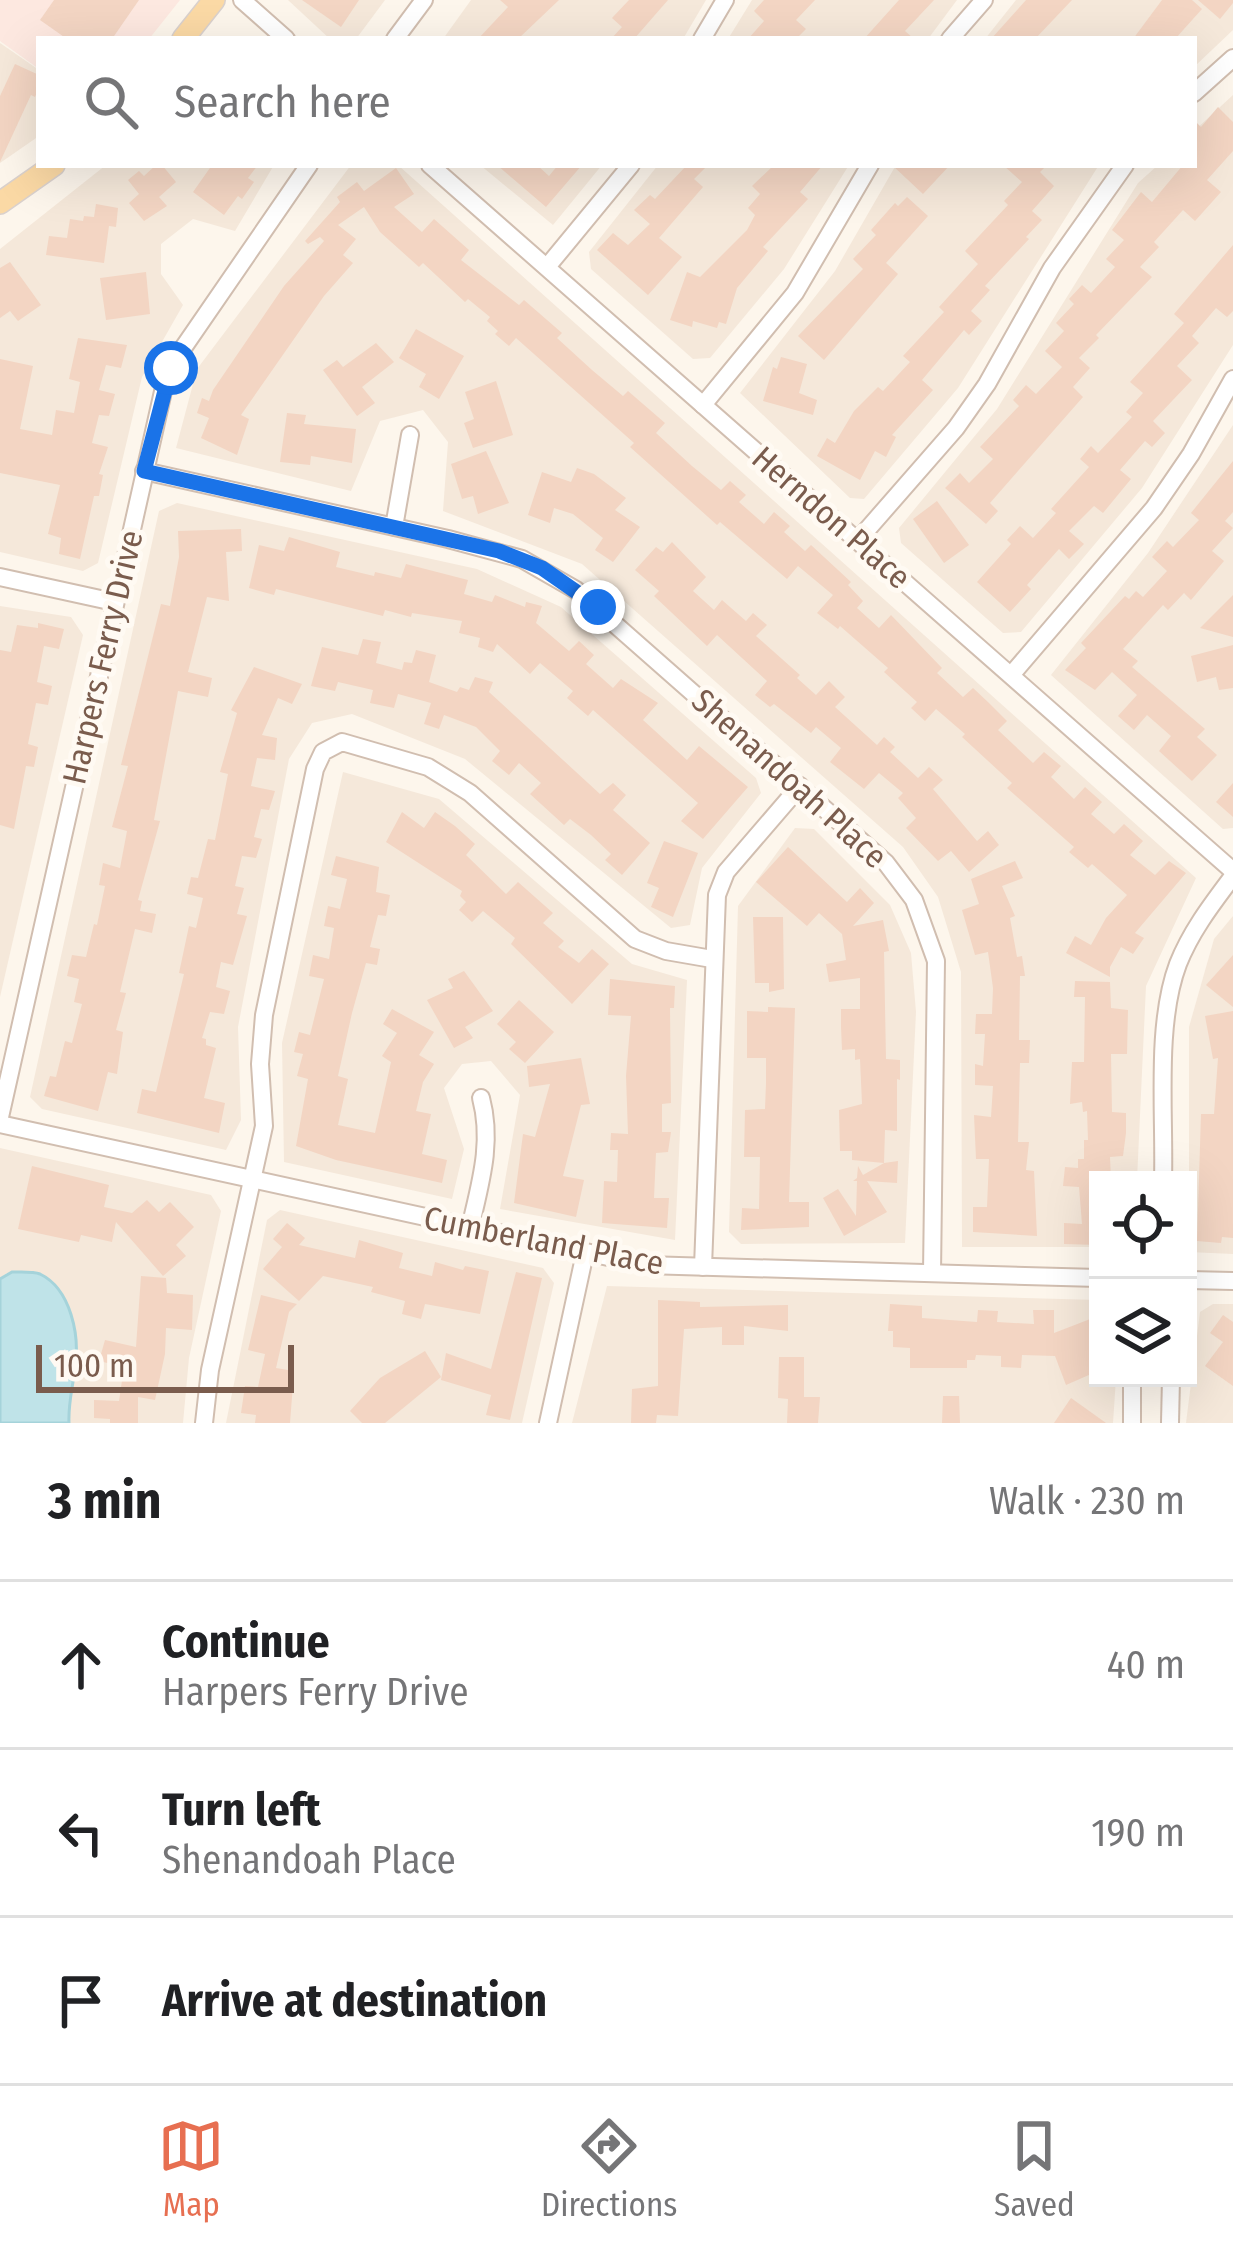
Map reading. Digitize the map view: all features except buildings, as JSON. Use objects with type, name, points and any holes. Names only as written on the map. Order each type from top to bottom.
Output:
[{"type":"main road","points":[[185,36],[214,0]]},
{"type":"main road","points":[[0,203],[49,168]]},
{"type":"street","points":[[242,0],[283,36]]},
{"type":"street","points":[[397,36],[424,0]]},
{"type":"street","points":[[704,36],[725,0]]},
{"type":"street","points":[[953,36],[984,0]]},
{"type":"street","points":[[1197,90],[1233,58]]},
{"type":"street","name":"Harpers Ferry Drive","points":[[0,1121],[114,602],[171,368],[307,168]]},
{"type":"street","name":"Herndon Place","points":[[433,168],[1233,873]]},
{"type":"street","points":[[547,267],[629,168]]},
{"type":"street","points":[[703,405],[795,293],[868,168]]},
{"type":"street","points":[[859,539],[956,428],[987,384],[1052,268],[1123,168]]},
{"type":"street","points":[[1012,674],[1154,508],[1233,379]]},
{"type":"street","points":[[394,526],[410,435]]},
{"type":"street","name":"Shenandoah Place","points":[[144,471],[522,559],[577,590],[886,863],[914,900],[929,933],[938,986],[932,1273]]},
{"type":"street","points":[[0,577],[114,602]]},
{"type":"street","points":[[203,1423],[265,1111],[260,1064],[264,1015],[315,770],[329,747],[350,742],[440,773],[470,793],[635,939],[666,951],[712,958]]},
{"type":"street","points":[[704,1267],[717,895],[726,872],[800,786]]},
{"type":"street","points":[[1162,1171],[1170,993],[1193,930],[1233,873]]},
{"type":"street","points":[[470,1228],[487,1151],[481,1098]]},
{"type":"street","name":"Cumberland Place","points":[[0,1121],[645,1265],[1089,1278]]},
{"type":"street","points":[[548,1423],[586,1253]]},
{"type":"street","points":[[1197,1280],[1233,1280]]},
{"type":"street","points":[[1132,1387],[1132,1423]]},
{"type":"street","points":[[1170,1423],[1171,1387]]},
{"type":"shaded area","points":[[0,0],[180,0],[151,36],[36,36],[36,67],[0,41]]},
{"type":"shaded area","points":[[288,0],[385,0],[358,36],[327,36]]},
{"type":"shaded area","points":[[471,0],[706,0],[685,36],[445,36]]},
{"type":"shaded area","points":[[752,0],[957,0],[930,36],[730,36]]},
{"type":"shaded area","points":[[1016,0],[1233,0],[1233,30],[1197,64],[1197,36],[987,36]]},
{"type":"shaded area","points":[[0,43],[36,68],[36,138],[0,163]]},
{"type":"shaded area","points":[[1233,95],[1233,345],[1142,488],[1021,632],[1003,633],[901,543],[899,528],[997,409],[1138,183],[1155,168],[1197,168],[1197,128]]},
{"type":"shaded area","points":[[102,168],[272,168],[235,231],[193,219],[161,244],[161,274],[183,305],[142,377],[98,563],[83,571],[0,552],[0,249]]},
{"type":"shaded area","points":[[349,168],[401,168],[1196,878],[1146,986],[1137,1171],[1089,1171],[1089,1247],[962,1247],[961,972],[938,897],[903,847],[582,564],[443,511],[448,442],[423,410],[380,421],[351,491],[176,448],[197,369]]},
{"type":"shaded area","points":[[484,168],[600,168],[553,225]]},
{"type":"shaded area","points":[[656,168],[847,168],[784,269],[710,358],[693,359],[591,269],[589,252]]},
{"type":"shaded area","points":[[894,168],[1097,168],[958,388],[864,499],[850,498],[740,393],[835,271]]},
{"type":"shaded area","points":[[1233,425],[1233,828],[1223,829],[1051,675],[1148,553]]},
{"type":"shaded area","points":[[177,503],[477,569],[561,607],[756,778],[761,793],[702,868],[690,925],[671,928],[465,759],[352,714],[312,723],[289,759],[238,1027],[241,1120],[226,1150],[42,1109],[30,1097],[159,511]]},
{"type":"shaded area","points":[[0,606],[71,617],[83,635],[0,997]]},
{"type":"shaded area","points":[[343,772],[439,799],[632,964],[687,980],[675,1240],[500,1209],[520,1095],[491,1061],[462,1064],[444,1088],[464,1149],[452,1199],[284,1162],[282,1043]]},
{"type":"shaded area","points":[[795,828],[814,829],[890,905],[911,953],[916,1012],[905,1243],[741,1244],[729,1232],[738,906]]},
{"type":"shaded area","points":[[1233,916],[1233,1254],[1197,1252],[1197,1171],[1189,1171],[1189,1027],[1214,939]]},
{"type":"shaded area","points":[[0,1148],[211,1195],[221,1211],[189,1358],[183,1423],[64,1423],[75,1333],[63,1295],[39,1273],[7,1273],[0,1278]]},
{"type":"shaded area","points":[[280,1210],[543,1268],[554,1283],[522,1423],[226,1423],[267,1220]]},
{"type":"shaded area","points":[[607,1286],[1089,1300],[1089,1387],[1115,1387],[1113,1423],[572,1423]]},
{"type":"shaded area","points":[[1213,1304],[1233,1304],[1233,1423],[1186,1423],[1191,1387],[1197,1387],[1200,1312]]},
{"type":"water","points":[[12,1272],[37,1273],[51,1281],[71,1314],[76,1355],[69,1423],[0,1423],[0,1279]]},
{"type":"route","points":[[171,368],[144,471],[499,551],[542,568],[598,607]]}]
